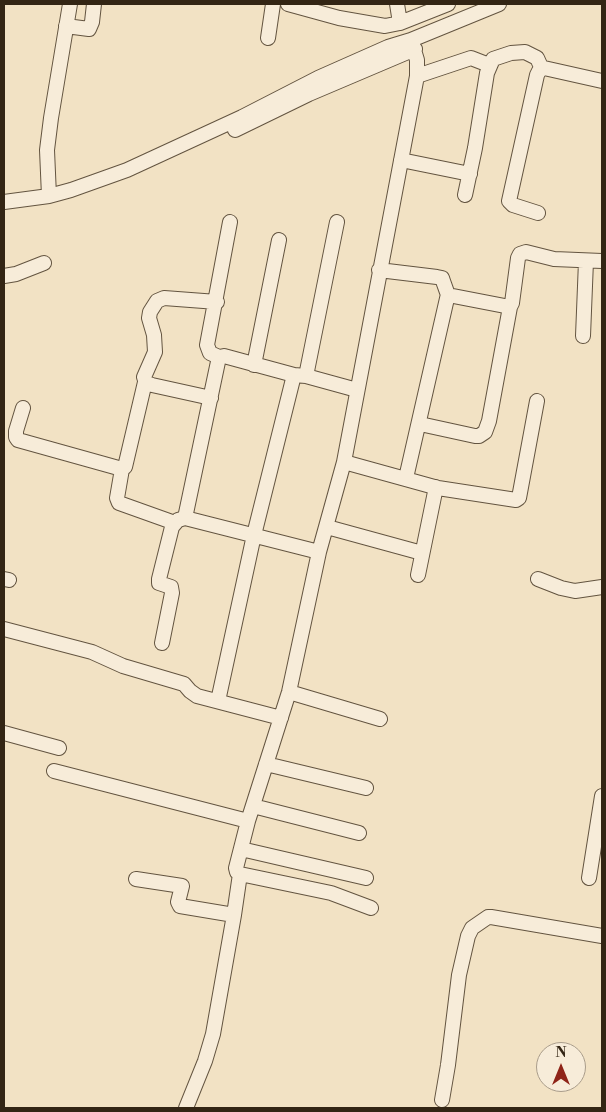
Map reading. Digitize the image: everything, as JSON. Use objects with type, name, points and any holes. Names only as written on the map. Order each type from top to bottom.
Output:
[{"type":"street","points":[[49,196],[47,150],[70,4]]},
{"type":"street","points":[[66,26],[89,29],[92,22],[94,4]]},
{"type":"street","points":[[268,38],[273,4]]},
{"type":"street","points":[[288,4],[364,23],[386,26],[400,23],[448,4]]},
{"type":"street","points":[[398,4],[400,23]]},
{"type":"street","points":[[4,202],[49,196],[80,188],[128,170],[250,113],[318,78],[388,47],[413,44],[499,4]]},
{"type":"street","points":[[371,908],[331,893],[240,874],[236,868],[248,821],[289,692],[319,552],[344,462],[417,76],[418,69],[413,44]]},
{"type":"street","points":[[465,195],[489,65],[492,59],[498,56],[525,52],[537,58],[542,69]]},
{"type":"street","points":[[417,76],[471,58],[489,65]]},
{"type":"street","points":[[542,69],[602,81]]},
{"type":"street","points":[[538,213],[509,201],[537,75],[542,69]]},
{"type":"street","points":[[401,160],[470,174]]},
{"type":"street","points":[[230,222],[208,351],[219,357],[224,356],[357,390]]},
{"type":"street","points":[[218,701],[254,535],[300,376],[338,222]]},
{"type":"street","points":[[254,365],[279,240]]},
{"type":"street","points":[[420,424],[475,436],[485,432],[489,421],[520,254],[526,252],[554,258],[602,261]]},
{"type":"street","points":[[582,336],[586,261]]},
{"type":"street","points":[[4,276],[16,274],[44,263]]},
{"type":"street","points":[[379,270],[442,278],[448,294],[428,379],[420,424],[406,478]]},
{"type":"street","points":[[448,294],[510,307]]},
{"type":"street","points":[[217,302],[164,298],[157,301],[150,312],[149,318],[154,335],[154,352],[146,370],[145,382],[125,467],[122,469],[117,498],[119,502],[180,520],[254,535],[319,552]]},
{"type":"street","points":[[162,643],[172,593],[171,587],[160,583],[159,579],[171,532],[180,520],[211,398],[219,357]]},
{"type":"street","points":[[145,382],[211,398]]},
{"type":"street","points":[[344,462],[436,487],[518,500],[537,401]]},
{"type":"street","points":[[22,408],[16,431],[18,440],[122,469]]},
{"type":"street","points":[[418,575],[436,487]]},
{"type":"street","points":[[327,527],[422,553]]},
{"type":"street","points":[[538,579],[575,591],[602,587]]},
{"type":"street","points":[[4,629],[92,652],[123,666],[178,681],[197,696],[281,718]]},
{"type":"street","points":[[289,692],[380,719]]},
{"type":"street","points":[[4,733],[59,748]]},
{"type":"street","points":[[266,764],[366,788]]},
{"type":"street","points":[[54,771],[248,821]]},
{"type":"street","points":[[589,878],[598,848],[602,796]]},
{"type":"street","points":[[253,806],[359,834]]},
{"type":"street","points":[[241,850],[366,878]]},
{"type":"street","points":[[186,1108],[205,1061],[213,1034],[240,874]]},
{"type":"street","points":[[136,878],[182,886],[178,902],[180,906],[234,915]]},
{"type":"street","points":[[442,1100],[459,975],[468,936],[472,928],[491,917],[602,936]]}]
